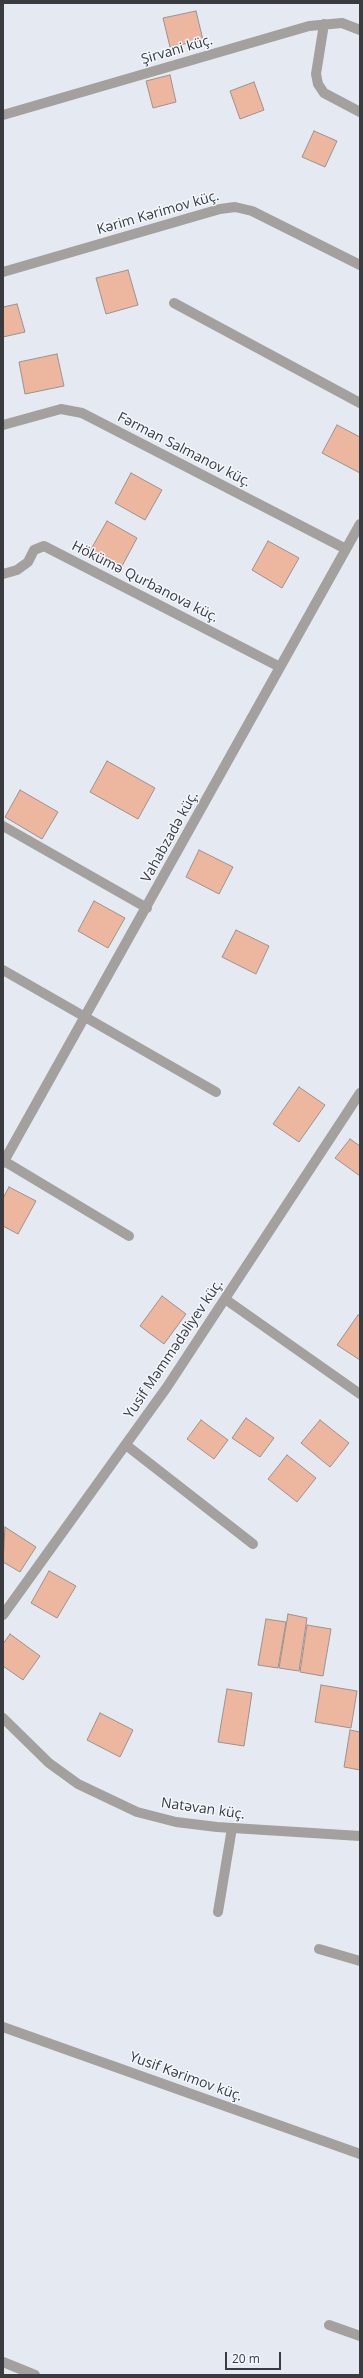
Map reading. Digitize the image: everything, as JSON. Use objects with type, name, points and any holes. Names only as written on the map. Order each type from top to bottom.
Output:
[{"type":"street","name":"Şirvani küç.","points":[[3,115],[309,26],[342,23],[360,30]]},
{"type":"street","points":[[324,24],[316,74],[318,84],[324,93],[360,112]]},
{"type":"street","name":"Kərim Kərimov küç.","points":[[3,272],[220,209],[235,207],[252,211],[360,265]]},
{"type":"street","points":[[174,303],[360,403]]},
{"type":"street","name":"Fərman Salmanov küç.","points":[[3,425],[61,410],[82,413],[346,549]]},
{"type":"street","name":"Vahabzadə küç.","points":[[4,1162],[360,524]]},
{"type":"street","name":"Hökümə Qurbanova küç.","points":[[3,574],[17,570],[28,562],[34,550],[44,546],[280,667]]},
{"type":"street","points":[[3,826],[147,908]]},
{"type":"street","points":[[3,970],[216,1092]]},
{"type":"street","name":"Yusif Məmmədəliyev küç.","points":[[3,1615],[167,1387],[360,1093]]},
{"type":"street","points":[[4,1162],[129,1236]]},
{"type":"street","points":[[225,1299],[360,1394]]},
{"type":"street","points":[[126,1445],[253,1544]]},
{"type":"street","name":"Natəvan küç.","points":[[3,1718],[49,1763],[78,1784],[109,1801],[137,1812],[176,1822],[232,1828],[360,1836]]},
{"type":"street","points":[[218,1912],[232,1828]]},
{"type":"street","points":[[319,1949],[360,1961]]},
{"type":"street","name":"Yusif Kərimov küç.","points":[[3,2027],[360,2154]]},
{"type":"street","points":[[329,2325],[360,2336]]},
{"type":"street","points":[[3,2362],[35,2375]]},
{"type":"building","points":[[196,11],[203,40],[170,47],[163,18]]},
{"type":"building","points":[[170,75],[176,102],[153,108],[146,81]]},
{"type":"building","points":[[254,82],[264,110],[240,119],[230,91]]},
{"type":"building","points":[[314,131],[337,141],[325,167],[302,157]]},
{"type":"building","points":[[128,270],[138,305],[106,314],[96,278]]},
{"type":"building","points":[[17,304],[25,332],[3,337],[3,307]]},
{"type":"building","points":[[57,354],[64,386],[25,394],[19,362]]},
{"type":"building","points":[[337,425],[360,437],[360,473],[322,453]]},
{"type":"building","points":[[131,473],[162,490],[145,520],[115,503]]},
{"type":"building","points":[[107,521],[137,538],[121,568],[90,551]]},
{"type":"building","points":[[268,541],[299,558],[282,588],[252,570]]},
{"type":"building","points":[[107,761],[155,788],[138,819],[90,792]]},
{"type":"building","points":[[20,790],[58,812],[42,839],[5,817]]},
{"type":"building","points":[[199,850],[233,867],[219,894],[186,877]]},
{"type":"building","points":[[94,901],[125,918],[108,948],[78,931]]},
{"type":"building","points":[[236,930],[269,946],[256,974],[222,957]]},
{"type":"building","points":[[299,1087],[325,1105],[299,1142],[273,1124]]},
{"type":"building","points":[[350,1139],[360,1146],[360,1176],[335,1158]]},
{"type":"building","points":[[9,1187],[36,1201],[18,1234],[3,1226],[3,1198]]},
{"type":"building","points":[[162,1296],[186,1314],[164,1344],[140,1326]]},
{"type":"building","points":[[358,1315],[360,1316],[360,1360],[337,1345]]},
{"type":"building","points":[[246,1418],[274,1438],[260,1457],[232,1438]]},
{"type":"building","points":[[201,1420],[228,1440],[214,1459],[187,1439]]},
{"type":"building","points":[[320,1420],[349,1443],[330,1467],[301,1443]]},
{"type":"building","points":[[287,1455],[316,1478],[297,1502],[268,1479]]},
{"type":"building","points":[[5,1527],[36,1547],[20,1572],[3,1562]]},
{"type":"building","points":[[49,1571],[76,1586],[57,1618],[31,1603]]},
{"type":"building","points":[[288,1614],[307,1618],[299,1671],[279,1668]]},
{"type":"building","points":[[266,1619],[286,1622],[278,1668],[258,1665]]},
{"type":"building","points":[[307,1625],[331,1629],[323,1676],[300,1672]]},
{"type":"building","points":[[10,1634],[40,1656],[23,1680],[3,1666],[3,1644]]},
{"type":"building","points":[[321,1685],[357,1691],[351,1728],[315,1722]]},
{"type":"building","points":[[227,1689],[252,1693],[244,1746],[218,1742]]},
{"type":"building","points":[[100,1713],[133,1730],[120,1757],[87,1740]]},
{"type":"building","points":[[350,1730],[360,1732],[360,1770],[344,1767]]}]
